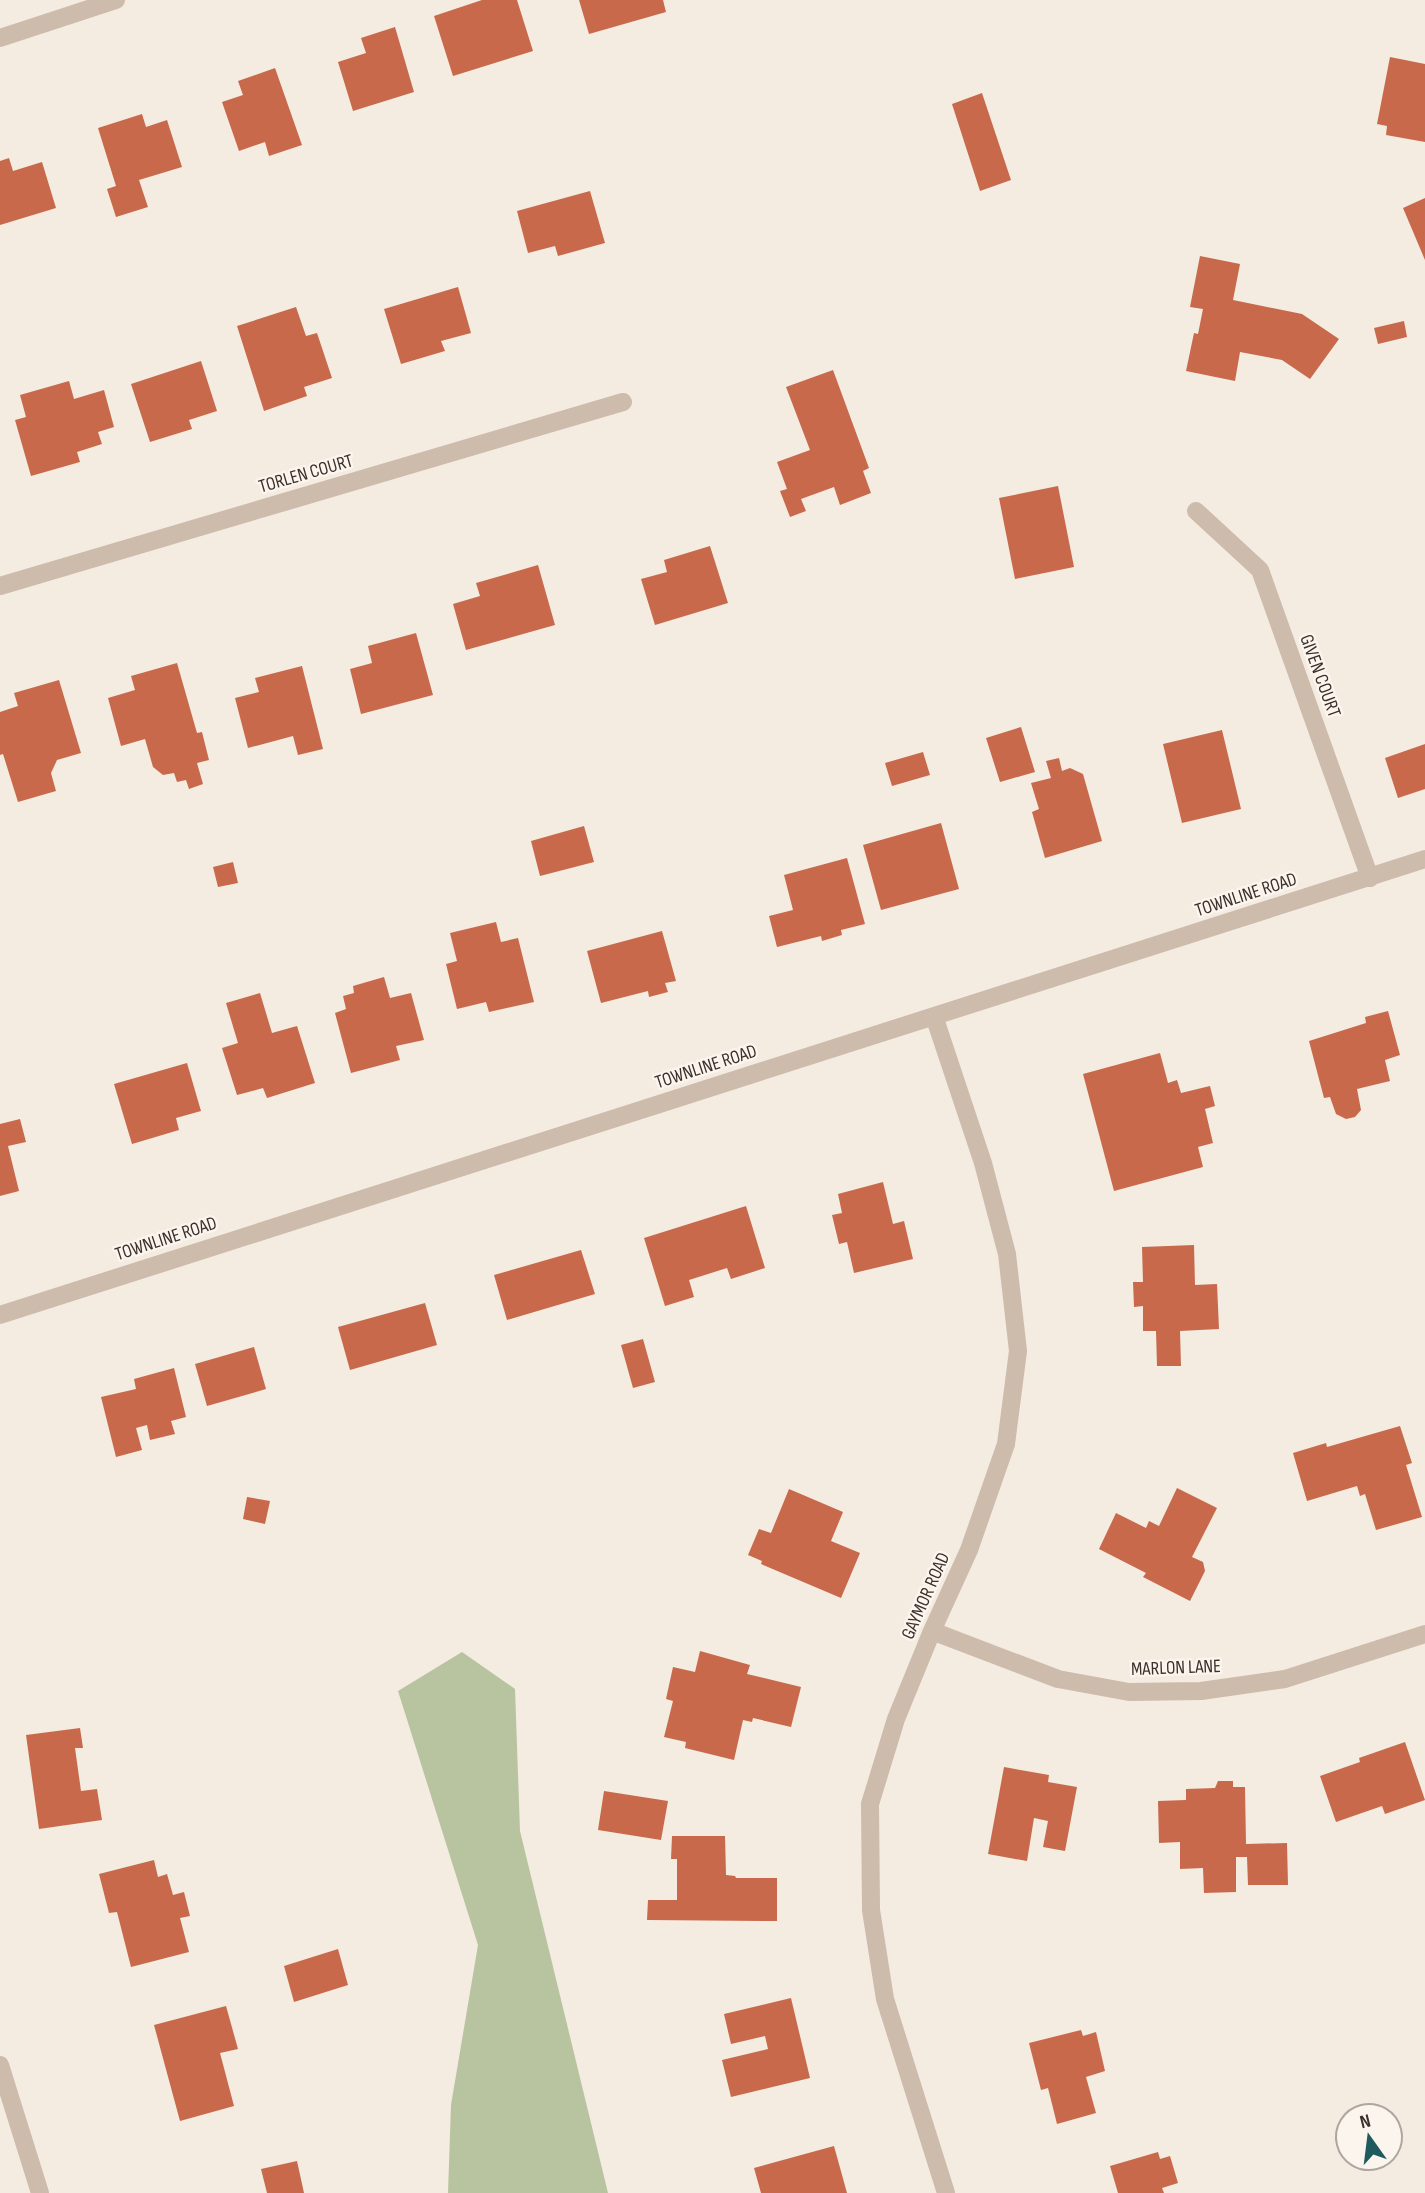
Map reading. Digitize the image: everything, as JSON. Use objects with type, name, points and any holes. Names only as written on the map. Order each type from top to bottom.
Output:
[{"type":"street","points":[[0,38],[116,0]]},
{"type":"street","name":"TORLEN COURT","points":[[0,586],[623,402]]},
{"type":"street","name":"GIVEN COURT","points":[[1196,511],[1260,570],[1370,878]]},
{"type":"street","name":"TOWNLINE ROAD","points":[[0,1315],[1425,859]]},
{"type":"street","name":"GAYMOR ROAD","points":[[934,1016],[983,1163],[1007,1254],[1018,1351],[1006,1444],[969,1550],[896,1719],[870,1804],[871,1910],[885,1998],[946,2193]]},
{"type":"street","name":"MARLON LANE","points":[[932,1632],[1058,1679],[1129,1692],[1201,1691],[1285,1679],[1425,1634]]},
{"type":"street","points":[[0,2065],[40,2193]]},
{"type":"green space","points":[[462,1652],[515,1689],[520,1831],[608,2193],[448,2193],[451,2105],[478,1945],[398,1691]]},
{"type":"building","points":[[482,0],[517,0],[533,51],[453,76],[434,16]]},
{"type":"building","points":[[579,0],[663,0],[666,12],[589,34]]},
{"type":"building","points":[[395,27],[414,92],[353,111],[338,62],[366,53],[361,38]]},
{"type":"building","points":[[1390,57],[1425,64],[1425,142],[1386,135],[1387,126],[1377,124]]},
{"type":"building","points":[[275,68],[302,145],[269,156],[265,142],[239,151],[222,102],[243,95],[238,81]]},
{"type":"building","points":[[982,93],[1011,180],[980,191],[952,104]]},
{"type":"building","points":[[142,114],[146,127],[167,120],[182,167],[139,180],[148,207],[116,217],[107,189],[116,186],[98,128]]},
{"type":"building","points":[[9,158],[13,171],[42,162],[56,208],[0,225],[0,161]]},
{"type":"building","points":[[590,191],[605,243],[558,256],[555,246],[528,253],[517,211]]},
{"type":"building","points":[[1425,198],[1425,260],[1403,208]]},
{"type":"building","points":[[1200,256],[1240,264],[1233,300],[1302,314],[1339,339],[1310,379],[1282,360],[1240,352],[1235,381],[1186,371],[1194,333],[1198,334],[1203,309],[1190,307]]},
{"type":"building","points":[[458,287],[471,333],[441,341],[445,351],[401,364],[384,309]]},
{"type":"building","points":[[296,307],[306,336],[317,333],[332,378],[304,387],[307,396],[264,411],[237,326]]},
{"type":"building","points":[[1404,321],[1407,337],[1378,344],[1374,328]]},
{"type":"building","points":[[201,361],[217,411],[189,420],[192,429],[150,442],[131,384]]},
{"type":"building","points":[[833,370],[869,468],[863,471],[871,493],[840,505],[834,487],[801,499],[806,511],[790,517],[780,491],[787,489],[777,462],[810,450],[786,387]]},
{"type":"building","points":[[69,381],[74,399],[104,390],[114,427],[98,432],[102,444],[77,452],[80,462],[31,476],[15,420],[26,417],[20,395]]},
{"type":"building","points":[[1058,486],[1074,567],[1015,579],[999,498]]},
{"type":"building","points":[[710,546],[728,603],[655,625],[641,579],[667,572],[664,560]]},
{"type":"building","points":[[538,565],[555,625],[466,650],[453,604],[480,596],[476,583]]},
{"type":"building","points":[[416,633],[433,695],[361,714],[350,669],[372,663],[368,646]]},
{"type":"building","points":[[177,663],[197,733],[202,732],[209,760],[197,763],[203,784],[189,789],[186,780],[177,782],[174,773],[163,775],[153,767],[145,739],[121,746],[108,698],[135,690],[131,676]]},
{"type":"building","points":[[302,666],[323,749],[298,755],[293,736],[248,748],[235,698],[259,692],[255,678]]},
{"type":"building","points":[[59,680],[81,753],[57,760],[51,773],[56,791],[18,802],[3,754],[0,755],[0,712],[18,706],[14,693]]},
{"type":"building","points":[[1021,727],[1035,772],[1000,782],[986,738]]},
{"type":"building","points":[[1222,730],[1241,809],[1182,823],[1163,744]]},
{"type":"building","points":[[1425,744],[1425,789],[1398,798],[1385,758]]},
{"type":"building","points":[[923,752],[930,775],[892,786],[885,763]]},
{"type":"building","points":[[1059,758],[1062,771],[1070,768],[1083,774],[1102,841],[1045,858],[1032,812],[1039,809],[1031,783],[1051,778],[1046,761]]},
{"type":"building","points":[[941,823],[959,889],[881,910],[863,845]]},
{"type":"building","points":[[584,826],[594,862],[540,876],[531,841]]},
{"type":"building","points":[[847,858],[865,924],[841,930],[842,935],[822,941],[821,936],[777,947],[769,916],[793,910],[784,875]]},
{"type":"building","points":[[233,862],[238,883],[218,887],[213,867]]},
{"type":"building","points":[[496,922],[501,942],[518,938],[534,1002],[489,1012],[486,1002],[457,1009],[446,964],[457,961],[450,933]]},
{"type":"building","points":[[662,931],[676,981],[665,983],[668,992],[649,997],[648,991],[601,1003],[587,951]]},
{"type":"building","points":[[384,977],[390,998],[411,993],[424,1040],[396,1046],[400,1060],[351,1073],[335,1013],[346,1009],[343,996],[354,993],[353,986]]},
{"type":"building","points":[[260,993],[272,1033],[297,1026],[315,1083],[267,1098],[263,1088],[237,1095],[222,1048],[238,1043],[226,1003]]},
{"type":"building","points":[[1388,1011],[1400,1055],[1385,1060],[1390,1081],[1357,1089],[1361,1110],[1355,1117],[1346,1119],[1336,1114],[1330,1097],[1324,1098],[1309,1041],[1366,1023],[1365,1017]]},
{"type":"building","points":[[1160,1053],[1168,1083],[1177,1080],[1181,1093],[1210,1086],[1215,1106],[1205,1109],[1213,1143],[1198,1147],[1203,1167],[1114,1191],[1083,1074]]},
{"type":"building","points":[[187,1063],[201,1111],[176,1118],[179,1130],[132,1144],[114,1084]]},
{"type":"building","points":[[20,1119],[26,1142],[8,1146],[19,1191],[0,1196],[0,1124]]},
{"type":"building","points":[[883,1182],[893,1224],[904,1221],[913,1259],[854,1273],[847,1242],[839,1244],[832,1215],[842,1213],[838,1194]]},
{"type":"building","points":[[746,1206],[765,1268],[731,1279],[727,1268],[689,1280],[694,1297],[665,1306],[644,1238]]},
{"type":"building","points":[[1194,1245],[1195,1285],[1217,1284],[1219,1329],[1180,1331],[1181,1366],[1157,1366],[1156,1331],[1143,1331],[1143,1306],[1134,1307],[1133,1282],[1143,1282],[1142,1247]]},
{"type":"building","points":[[581,1250],[595,1294],[507,1320],[494,1275]]},
{"type":"building","points":[[425,1303],[437,1345],[350,1370],[338,1327]]},
{"type":"building","points":[[643,1339],[655,1382],[633,1388],[621,1345]]},
{"type":"building","points":[[254,1347],[266,1389],[207,1406],[195,1364]]},
{"type":"building","points":[[174,1368],[186,1417],[171,1421],[175,1434],[150,1440],[147,1425],[136,1428],[142,1450],[116,1457],[101,1397],[136,1389],[134,1379]]},
{"type":"building","points":[[1400,1426],[1412,1463],[1406,1465],[1422,1517],[1376,1530],[1365,1494],[1360,1496],[1357,1486],[1307,1501],[1293,1453],[1326,1443],[1327,1447]]},
{"type":"building","points":[[1177,1488],[1217,1508],[1192,1557],[1203,1562],[1205,1571],[1190,1601],[1143,1577],[1146,1573],[1099,1549],[1116,1513],[1146,1528],[1149,1521],[1159,1526]]},
{"type":"building","points":[[789,1489],[843,1512],[831,1541],[860,1553],[841,1598],[761,1564],[762,1561],[748,1555],[759,1529],[771,1533]]},
{"type":"building","points":[[247,1497],[270,1501],[265,1524],[243,1519]]},
{"type":"building","points":[[700,1651],[750,1665],[747,1674],[801,1687],[791,1727],[753,1718],[752,1722],[743,1720],[734,1760],[685,1748],[686,1742],[664,1737],[673,1701],[666,1699],[673,1667],[695,1672]]},
{"type":"building","points":[[80,1728],[83,1748],[75,1748],[81,1791],[97,1789],[102,1820],[39,1829],[26,1735]]},
{"type":"building","points":[[1405,1742],[1425,1800],[1385,1814],[1382,1806],[1336,1822],[1320,1776],[1360,1762],[1359,1758]]},
{"type":"building","points":[[1004,1767],[1049,1775],[1048,1782],[1077,1787],[1065,1851],[1043,1847],[1048,1821],[1034,1818],[1027,1861],[988,1854]]},
{"type":"building","points":[[1218,1781],[1233,1781],[1233,1787],[1245,1787],[1246,1844],[1287,1843],[1288,1885],[1248,1885],[1247,1857],[1236,1857],[1236,1892],[1204,1893],[1203,1868],[1180,1869],[1180,1842],[1159,1843],[1158,1801],[1186,1800],[1186,1789],[1215,1788]]},
{"type":"building","points":[[604,1791],[668,1801],[661,1840],[598,1830]]},
{"type":"building","points":[[672,1836],[725,1836],[726,1875],[736,1878],[777,1878],[777,1921],[647,1920],[648,1900],[677,1900],[677,1859],[671,1859]]},
{"type":"building","points":[[154,1860],[158,1877],[167,1874],[173,1895],[184,1892],[190,1916],[180,1918],[189,1952],[131,1967],[117,1912],[109,1913],[99,1874]]},
{"type":"building","points":[[338,1949],[348,1985],[294,2002],[284,1966]]},
{"type":"building","points":[[791,1998],[810,2078],[731,2097],[722,2060],[768,2049],[765,2036],[731,2044],[724,2014]]},
{"type":"building","points":[[226,2006],[238,2049],[220,2053],[234,2106],[180,2121],[154,2025]]},
{"type":"building","points":[[1081,2030],[1083,2036],[1096,2032],[1105,2071],[1086,2077],[1096,2113],[1057,2124],[1048,2088],[1041,2090],[1029,2043]]},
{"type":"building","points":[[834,2146],[847,2193],[761,2193],[754,2168]]},
{"type":"building","points":[[1158,2152],[1160,2159],[1170,2156],[1178,2183],[1162,2188],[1164,2193],[1118,2193],[1110,2166]]},
{"type":"building","points":[[297,2161],[304,2193],[267,2193],[261,2169]]}]
